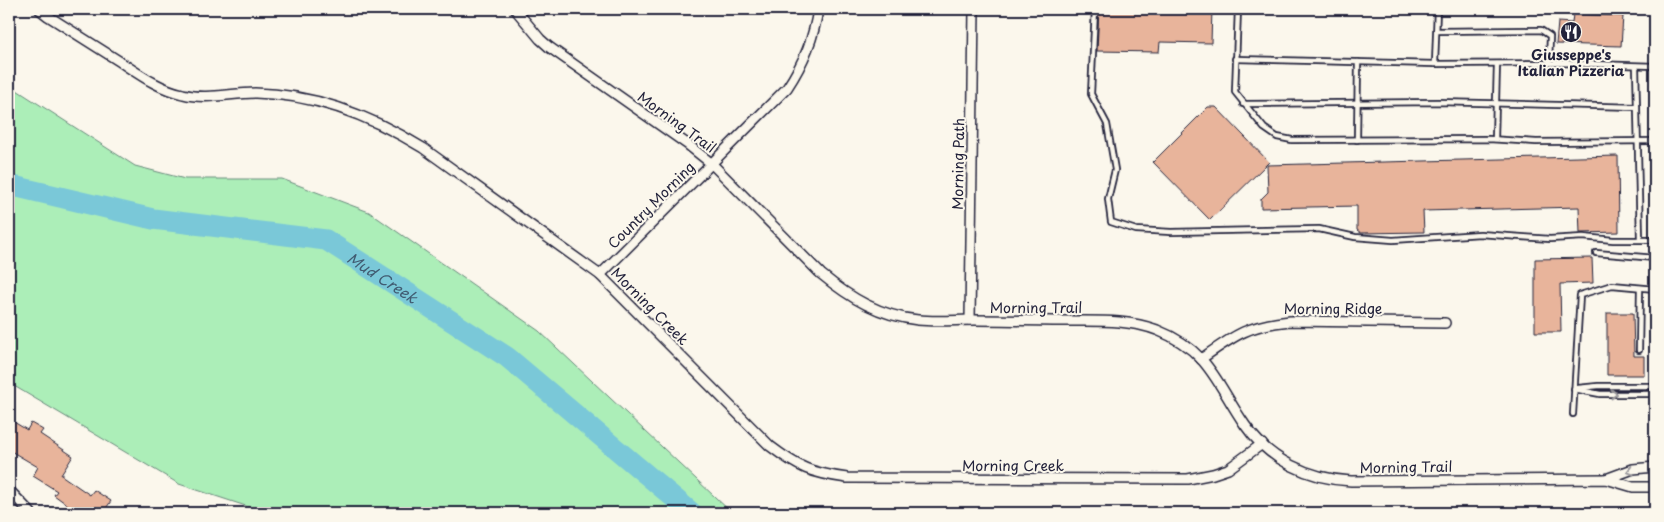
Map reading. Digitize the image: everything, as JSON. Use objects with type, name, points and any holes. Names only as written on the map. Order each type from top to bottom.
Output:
[{"type":"street","name":"Morning Creek","points":[[40,9],[48,16],[159,86],[184,95],[207,96],[255,93],[287,96],[341,109],[396,131],[423,148],[600,275],[770,446],[789,460],[820,474],[847,478],[1188,479],[1228,470],[1262,444]]},
{"type":"street","name":"Morning Trail","points":[[516,9],[540,39],[712,164],[821,274],[854,299],[877,310],[901,317],[930,321],[1118,321],[1154,329],[1172,337],[1202,359],[1215,374],[1244,424],[1262,444],[1285,462],[1310,474],[1337,480],[1606,479],[1632,487],[1655,487]]},
{"type":"street","name":"Country Morning","points":[[600,275],[787,88],[800,67],[811,42],[818,9]]},
{"type":"street","name":"Morning Path","points":[[970,320],[974,9]]},
{"type":"street","name":"Morning Ridge","points":[[1202,359],[1236,335],[1268,323],[1290,321],[1445,323]]},
{"type":"street","name":"Morning Trail","points":[[1606,479],[1633,469],[1655,467]]},
{"type":"street","points":[[9,490],[31,513]]},
{"type":"lane","points":[[1095,9],[1091,94],[1108,124],[1115,170],[1108,199],[1111,222],[1136,230],[1171,232],[1319,229],[1355,237],[1393,240],[1480,234],[1550,239],[1583,237],[1613,240],[1655,240]]},
{"type":"lane","points":[[1238,9],[1235,92],[1264,128],[1277,137],[1292,140],[1495,139],[1536,142],[1655,141]]},
{"type":"lane","points":[[1436,64],[1437,9]]},
{"type":"lane","points":[[1437,31],[1541,30],[1550,36],[1549,63]]},
{"type":"lane","points":[[1235,59],[1436,64],[1549,63],[1655,66]]},
{"type":"lane","points":[[1357,140],[1358,62]]},
{"type":"lane","points":[[1495,139],[1497,64]]},
{"type":"lane","points":[[1636,66],[1640,239]]},
{"type":"lane","points":[[1243,104],[1496,104],[1637,107]]},
{"type":"lane","points":[[1596,253],[1655,258]]},
{"type":"lane","points":[[1573,414],[1580,295],[1612,286],[1655,289]]},
{"type":"lane","points":[[1639,350],[1640,288]]},
{"type":"lane","points":[[1574,389],[1598,386],[1655,386]]},
{"type":"lane","points":[[1574,389],[1600,394],[1655,394]]},
{"type":"green space","points":[[9,85],[135,166],[185,179],[282,179],[369,212],[539,331],[732,513],[267,513],[179,484],[9,383]]},
{"type":"building","points":[[1099,9],[1212,9],[1211,43],[1160,42],[1159,52],[1097,51]]},
{"type":"building","points":[[1573,14],[1623,16],[1621,46],[1556,44],[1558,22],[1572,23]]},
{"type":"building","points":[[1208,107],[1216,107],[1269,162],[1210,220],[1153,162]]},
{"type":"building","points":[[1618,156],[1619,232],[1580,233],[1579,207],[1423,211],[1424,232],[1361,233],[1357,230],[1357,206],[1261,208],[1261,199],[1268,192],[1267,165]]},
{"type":"building","points":[[1592,258],[1593,283],[1560,284],[1561,332],[1535,332],[1535,259]]},
{"type":"building","points":[[1607,313],[1633,313],[1634,356],[1644,356],[1644,375],[1607,375]]},
{"type":"building","points":[[9,419],[27,430],[31,423],[43,430],[40,434],[73,456],[61,475],[90,495],[94,490],[111,501],[103,513],[79,513],[54,495],[57,491],[33,476],[38,467],[9,450]]},
{"type":"waterway","name":"Mud Creek","points":[[9,185],[153,219],[326,240],[507,357],[692,513]]},
{"type":"place","name":"Giusseppe's Italian Pizzeria","points":[[1571,32]]}]
